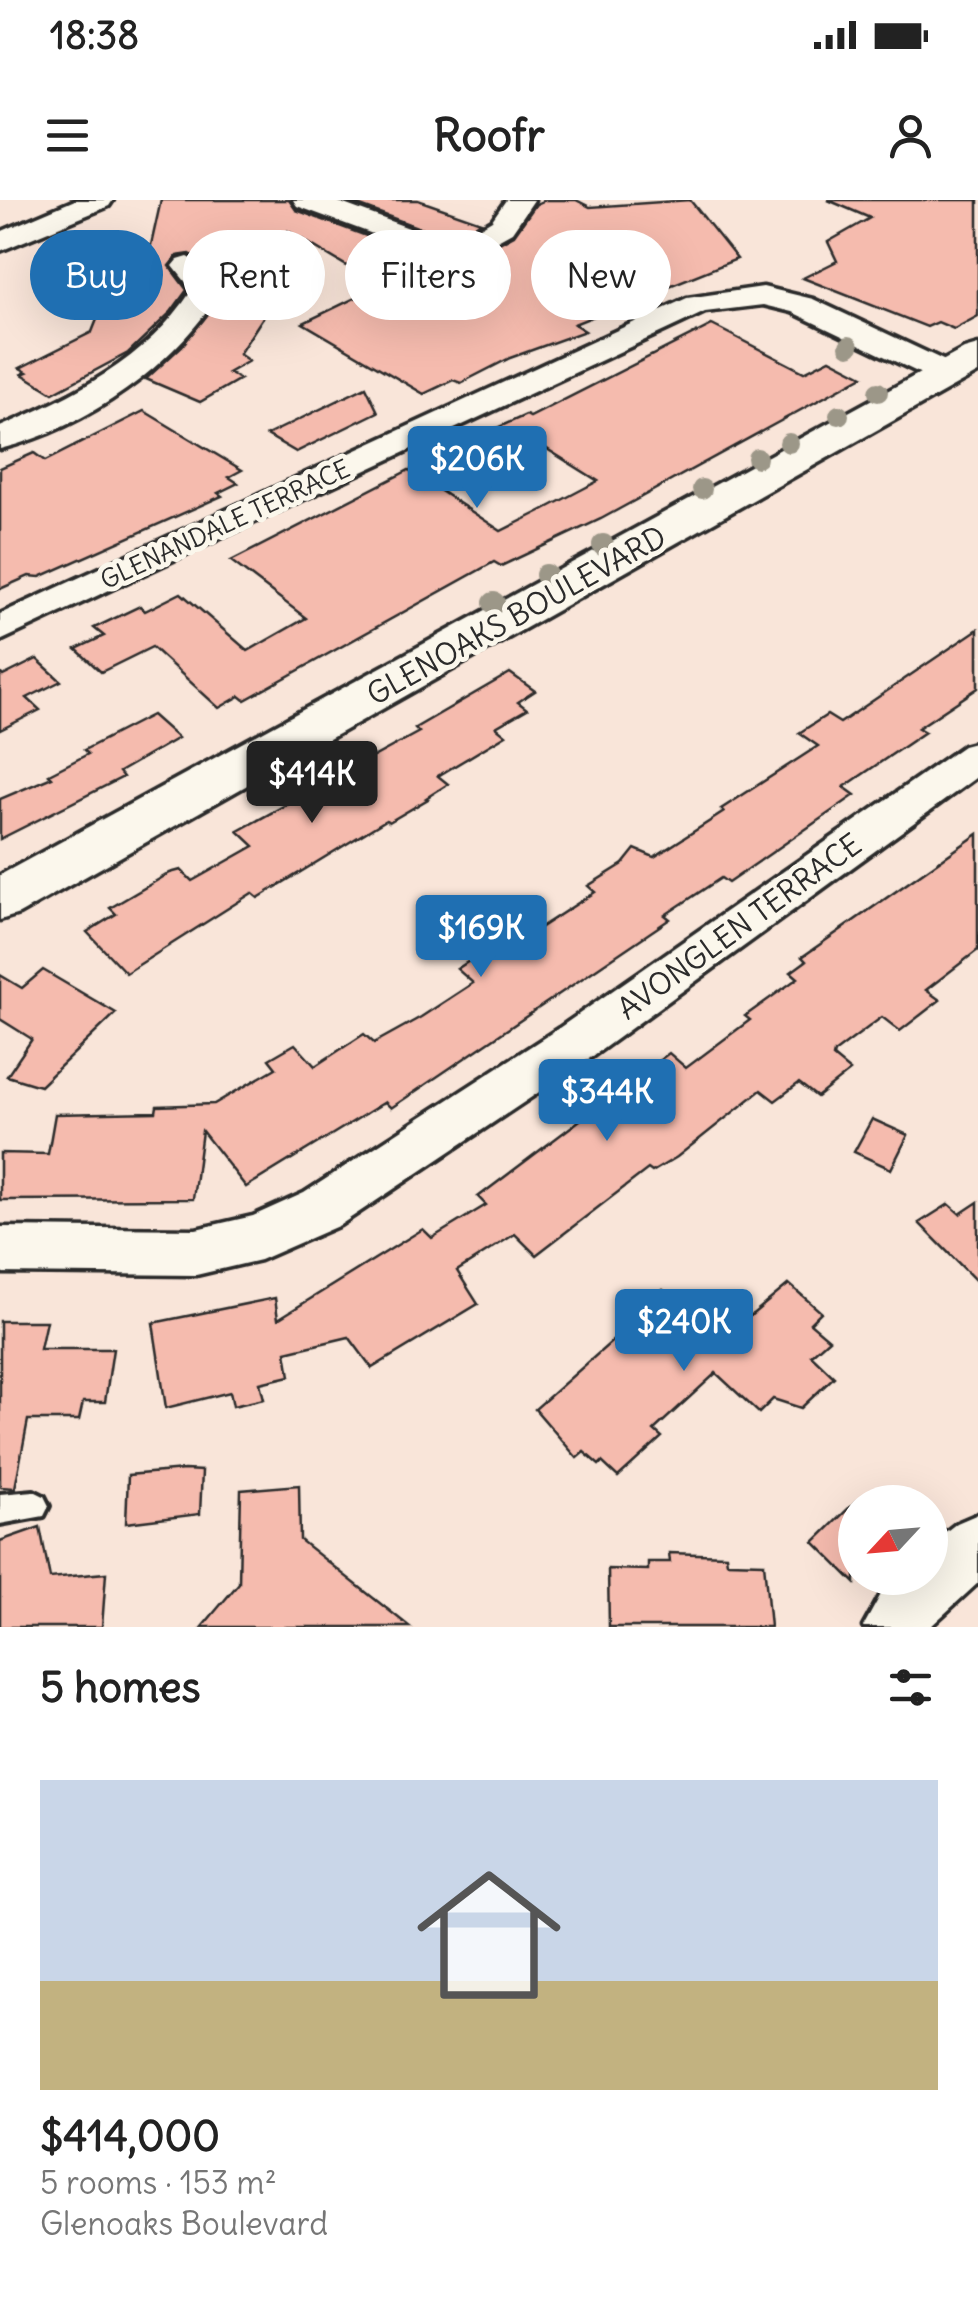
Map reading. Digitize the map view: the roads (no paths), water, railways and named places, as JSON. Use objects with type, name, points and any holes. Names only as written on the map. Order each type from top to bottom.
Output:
[{"type":"street","points":[[0,242],[99,200]]},
{"type":"street","points":[[306,200],[454,255],[502,226],[520,200]]},
{"type":"street","name":"GLENANDALE TERRACE","points":[[0,629],[698,304],[763,296],[802,305],[963,366]]},
{"type":"street","points":[[0,438],[114,387],[164,346],[188,320]]},
{"type":"street","name":"GLENOAKS BOULEVARD","points":[[0,900],[963,366]]},
{"type":"street","name":"AVONGLEN TERRACE","points":[[0,1250],[196,1252],[260,1236],[322,1208],[576,1042],[978,756]]},
{"type":"street","points":[[894,1627],[914,1597],[978,1544]]},
{"type":"lane","points":[[0,1509],[34,1506]]}]
